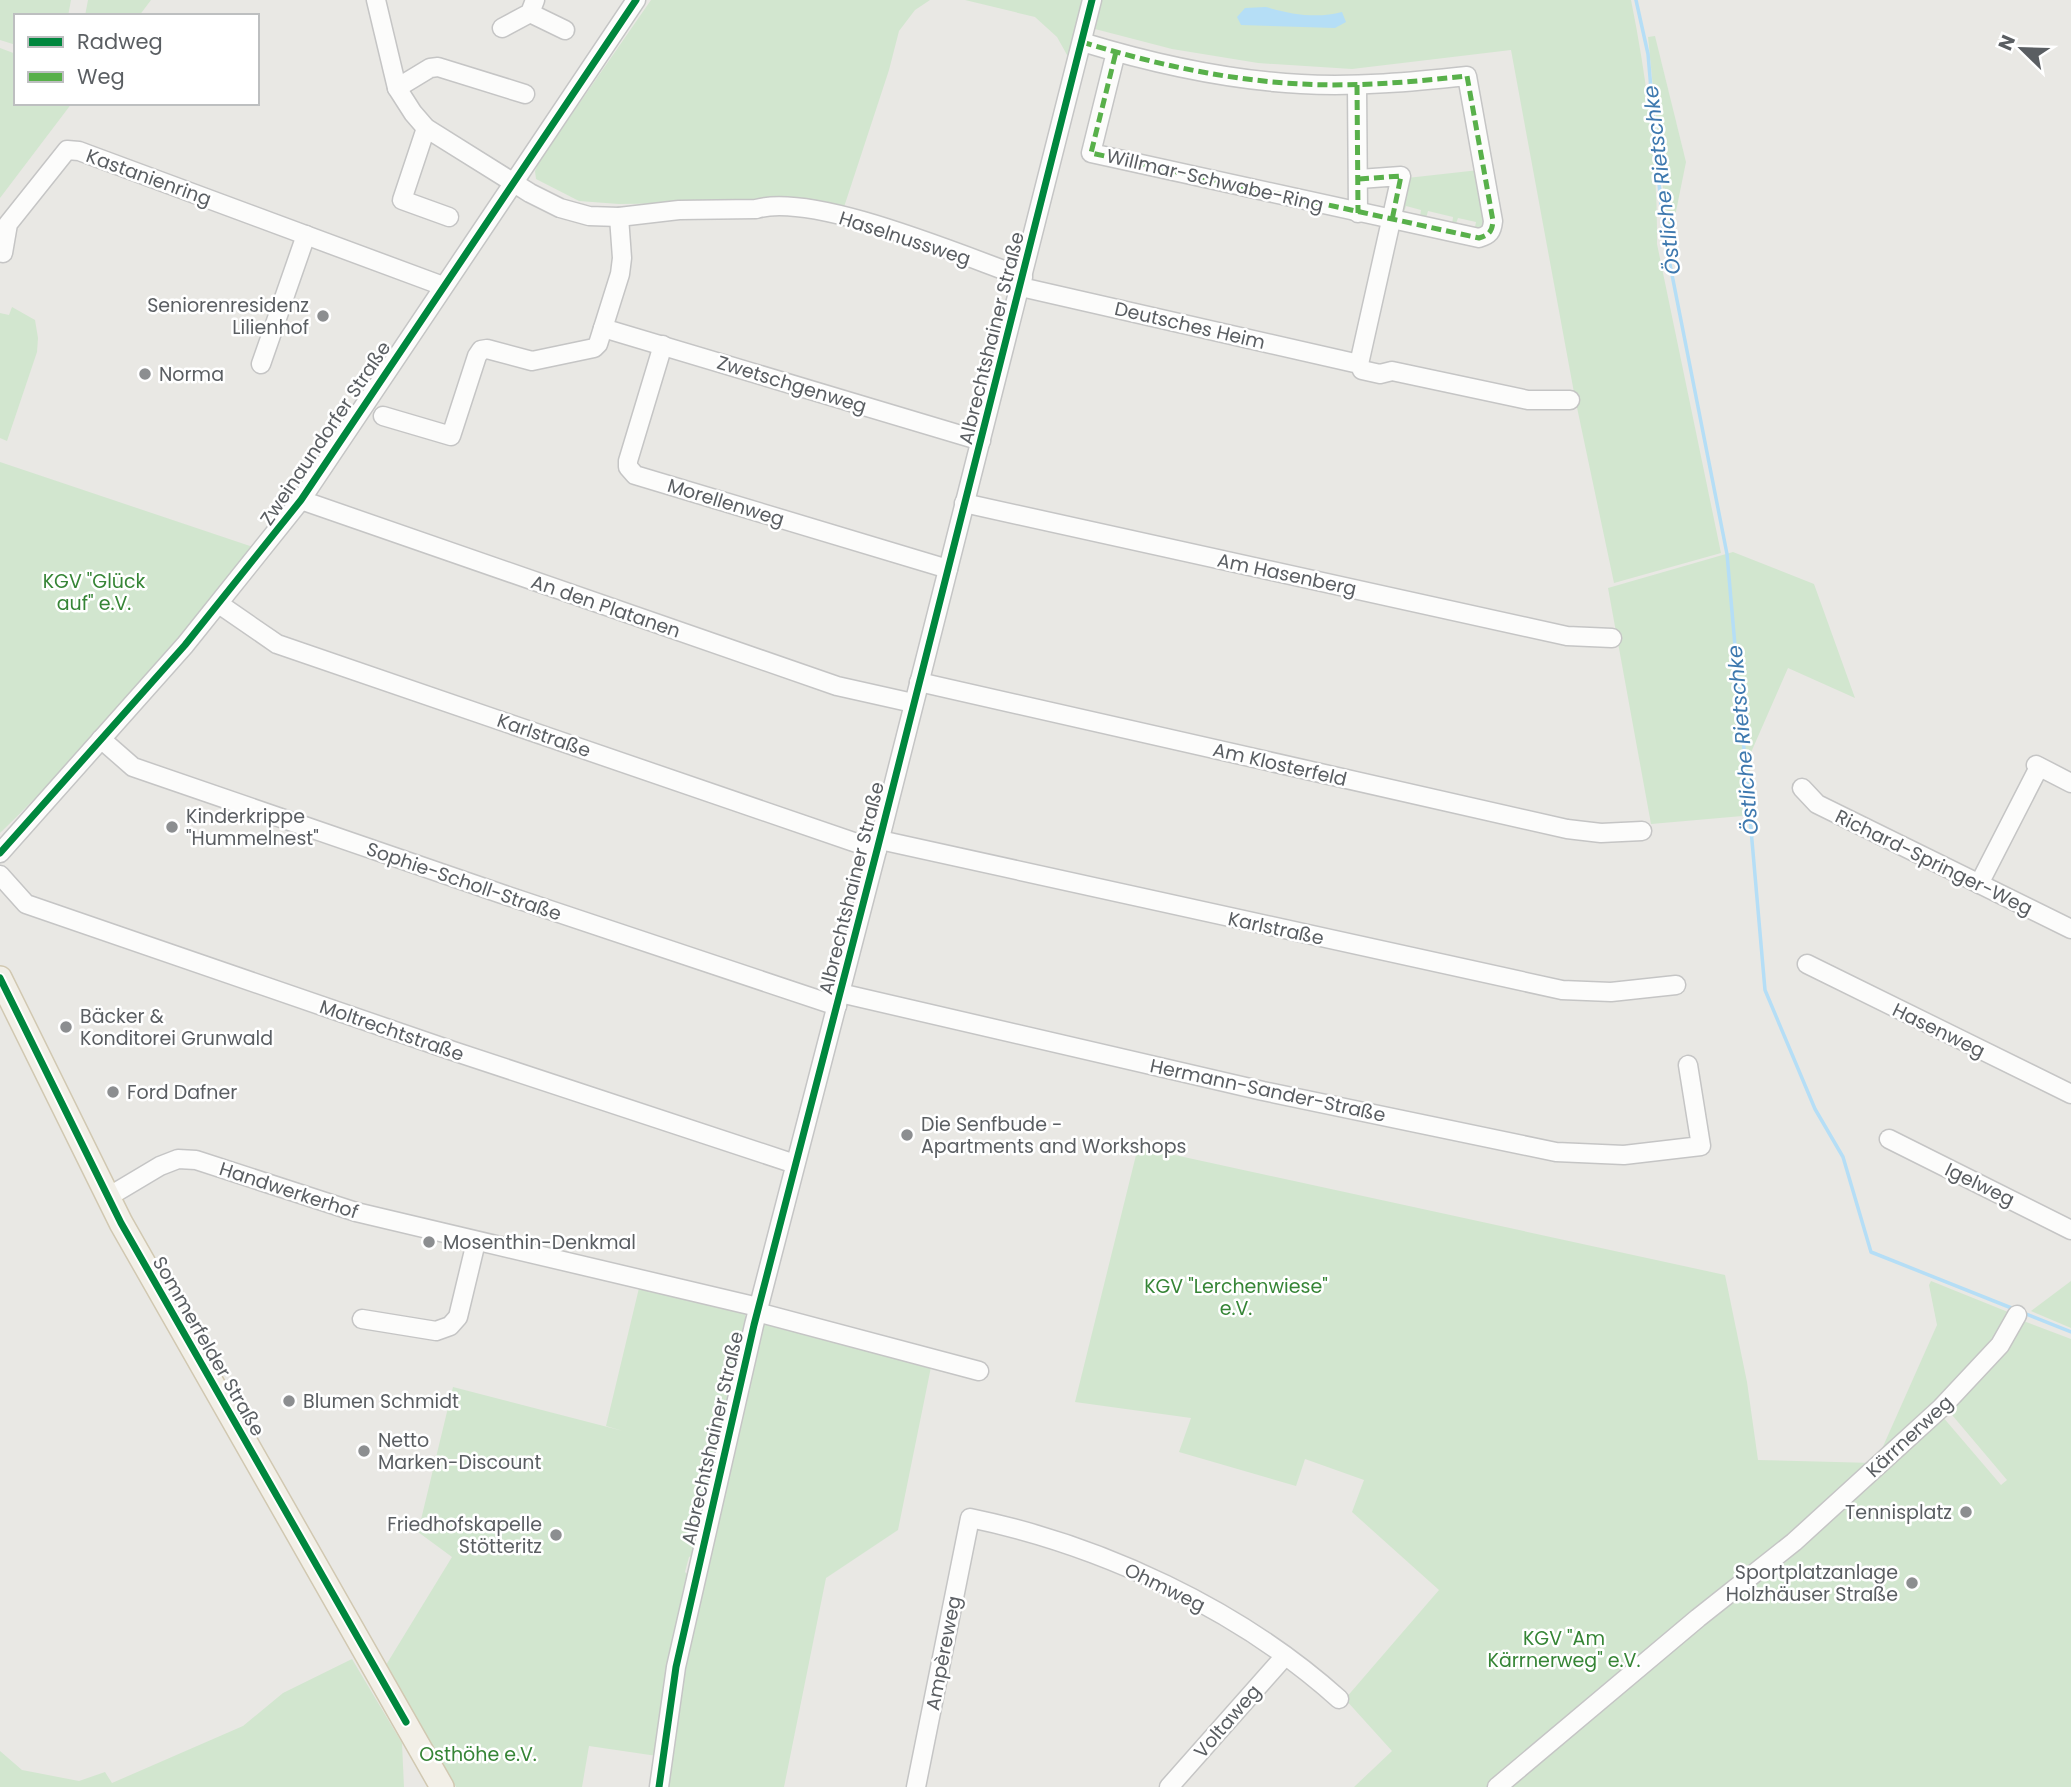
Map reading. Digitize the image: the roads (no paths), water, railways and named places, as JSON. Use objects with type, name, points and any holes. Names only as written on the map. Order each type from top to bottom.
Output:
[{"type":"main road","name":"Sommerfelder Straße","points":[[0,978],[108,1197],[442,1787]]},
{"type":"street","name":"Haselnussweg","points":[[376,0],[397,88],[412,113],[426,128],[513,183],[560,208],[589,216],[619,217],[679,210],[756,209],[765,206],[812,210],[856,219],[1022,282]]},
{"type":"street","name":"Zweinaundorfer Straße","points":[[0,853],[219,604],[301,500],[636,0]]},
{"type":"street","name":"Albrechtshainer Straße","points":[[659,1787],[676,1667],[758,1310],[879,845],[1092,0]]},
{"type":"street","points":[[502,28],[533,7],[565,30]]},
{"type":"street","name":"Willmar-Schwabe-Ring","points":[[1082,42],[1192,71],[1246,80],[1357,85],[1467,76],[1493,221],[1492,230],[1487,236],[1479,238],[1091,153],[1116,52]]},
{"type":"street","points":[[397,88],[430,68],[438,68],[525,94]]},
{"type":"street","points":[[1357,85],[1359,213]]},
{"type":"street","points":[[426,128],[402,200],[449,217]]},
{"type":"street","name":"Kastanienring","points":[[3,253],[8,224],[68,150],[79,151],[443,286]]},
{"type":"street","points":[[1359,179],[1401,176],[1360,360]]},
{"type":"street","points":[[383,416],[451,436],[477,355],[481,350],[487,349],[526,361],[565,356],[594,348],[620,274],[622,258],[619,217]]},
{"type":"street","points":[[261,364],[306,235]]},
{"type":"street","name":"Deutsches Heim","points":[[1022,282],[1360,360],[1362,370],[1380,374],[1392,371],[1528,401],[1570,400]]},
{"type":"street","name":"Zwetschgenweg","points":[[603,328],[981,441]]},
{"type":"street","name":"Morellenweg","points":[[663,345],[628,461],[628,467],[635,475],[948,569]]},
{"type":"street","name":"An den Platanen","points":[[301,500],[837,686],[913,703]]},
{"type":"street","name":"Am Hasenberg","points":[[964,503],[1567,636],[1612,638]]},
{"type":"street","name":"Karlstraße","points":[[219,604],[277,644],[879,845],[1562,990],[1611,992],[1676,985]]},
{"type":"street","name":"Am Klosterfeld","points":[[919,682],[1567,829],[1601,833],[1642,831]]},
{"type":"street","name":"Sophie-Scholl-Straße","points":[[101,739],[133,766],[502,894],[838,999]]},
{"type":"street","points":[[1979,884],[2037,766],[2071,783]]},
{"type":"street","name":"Richard-Springer-Weg","points":[[1802,789],[1817,804],[2071,929]]},
{"type":"street","name":"Moltrechtstraße","points":[[0,875],[26,904],[453,1051],[795,1164]]},
{"type":"street","name":"Hasenweg","points":[[1807,964],[2071,1094]]},
{"type":"street","name":"Hermann-Sander-Straße","points":[[838,999],[1556,1152],[1624,1155],[1701,1146],[1688,1065]]},
{"type":"street","name":"Igelweg","points":[[1889,1139],[2071,1230]]},
{"type":"street","name":"Handwerkerhof","points":[[108,1197],[160,1166],[178,1159],[196,1160],[356,1212],[758,1310]]},
{"type":"street","points":[[362,1319],[436,1331],[450,1326],[458,1317],[477,1242]]},
{"type":"street","name":"Albrechtshainer Straße","points":[[758,1310],[979,1371]]},
{"type":"street","name":"Kärrnerweg","points":[[1497,1787],[1698,1618],[1794,1542],[1941,1408],[2000,1345],[2017,1315]]},
{"type":"street","name":"Ohmweg","points":[[970,1518],[1012,1527],[1101,1556],[1198,1602],[1246,1629],[1305,1669],[1339,1699]]},
{"type":"street","name":"Ampèreweg","points":[[916,1787],[970,1518]]},
{"type":"street","name":"Voltaweg","points":[[1169,1787],[1285,1656]]},
{"type":"water","points":[[1266,7],[1304,15],[1342,12],[1346,22],[1335,28],[1241,25],[1237,17],[1245,8]]},
{"type":"waterway","name":"Östliche Rietschke","points":[[1636,0],[1648,54],[1663,229],[1727,554],[1765,990],[1815,1109],[1843,1157],[1871,1252],[2014,1309]]},
{"type":"waterway","name":"Östliche Rietschke","points":[[2021,1312],[2071,1332]]},
{"type":"place","name":"Seniorenresidenz Lilienhof","points":[[323,316]]},
{"type":"place","name":"Norma","points":[[145,374]]},
{"type":"place","name":"Kinderkrippe \"Hummelnest\"","points":[[172,827]]},
{"type":"place","name":"Bäcker & Konditorei Grunwald","points":[[66,1027]]},
{"type":"place","name":"Ford Dafner","points":[[113,1092]]},
{"type":"place","name":"Die Senfbude - Apartments and Workshops","points":[[907,1135]]},
{"type":"place","name":"Mosenthin-Denkmal","points":[[429,1242]]},
{"type":"place","name":"Blumen Schmidt","points":[[289,1401]]},
{"type":"place","name":"Netto Marken-Discount","points":[[364,1451]]},
{"type":"place","name":"Tennisplatz","points":[[1966,1512]]},
{"type":"place","name":"Friedhofskapelle Stötteritz","points":[[556,1535]]},
{"type":"place","name":"Sportplatzanlage Holzhäuser Straße","points":[[1912,1583]]},
{"type":"park label","name":"KGV \"Glück auf\" e.V.","points":[[94,592]]},
{"type":"park label","name":"KGV \"Lerchenwiese\" e.V.","points":[[1236,1297]]},
{"type":"park label","name":"KGV \"Am Kärrnerweg\" e.V.","points":[[1564,1649]]},
{"type":"park label","name":"Osthöhe e.V.","points":[[478,1754]]}]
